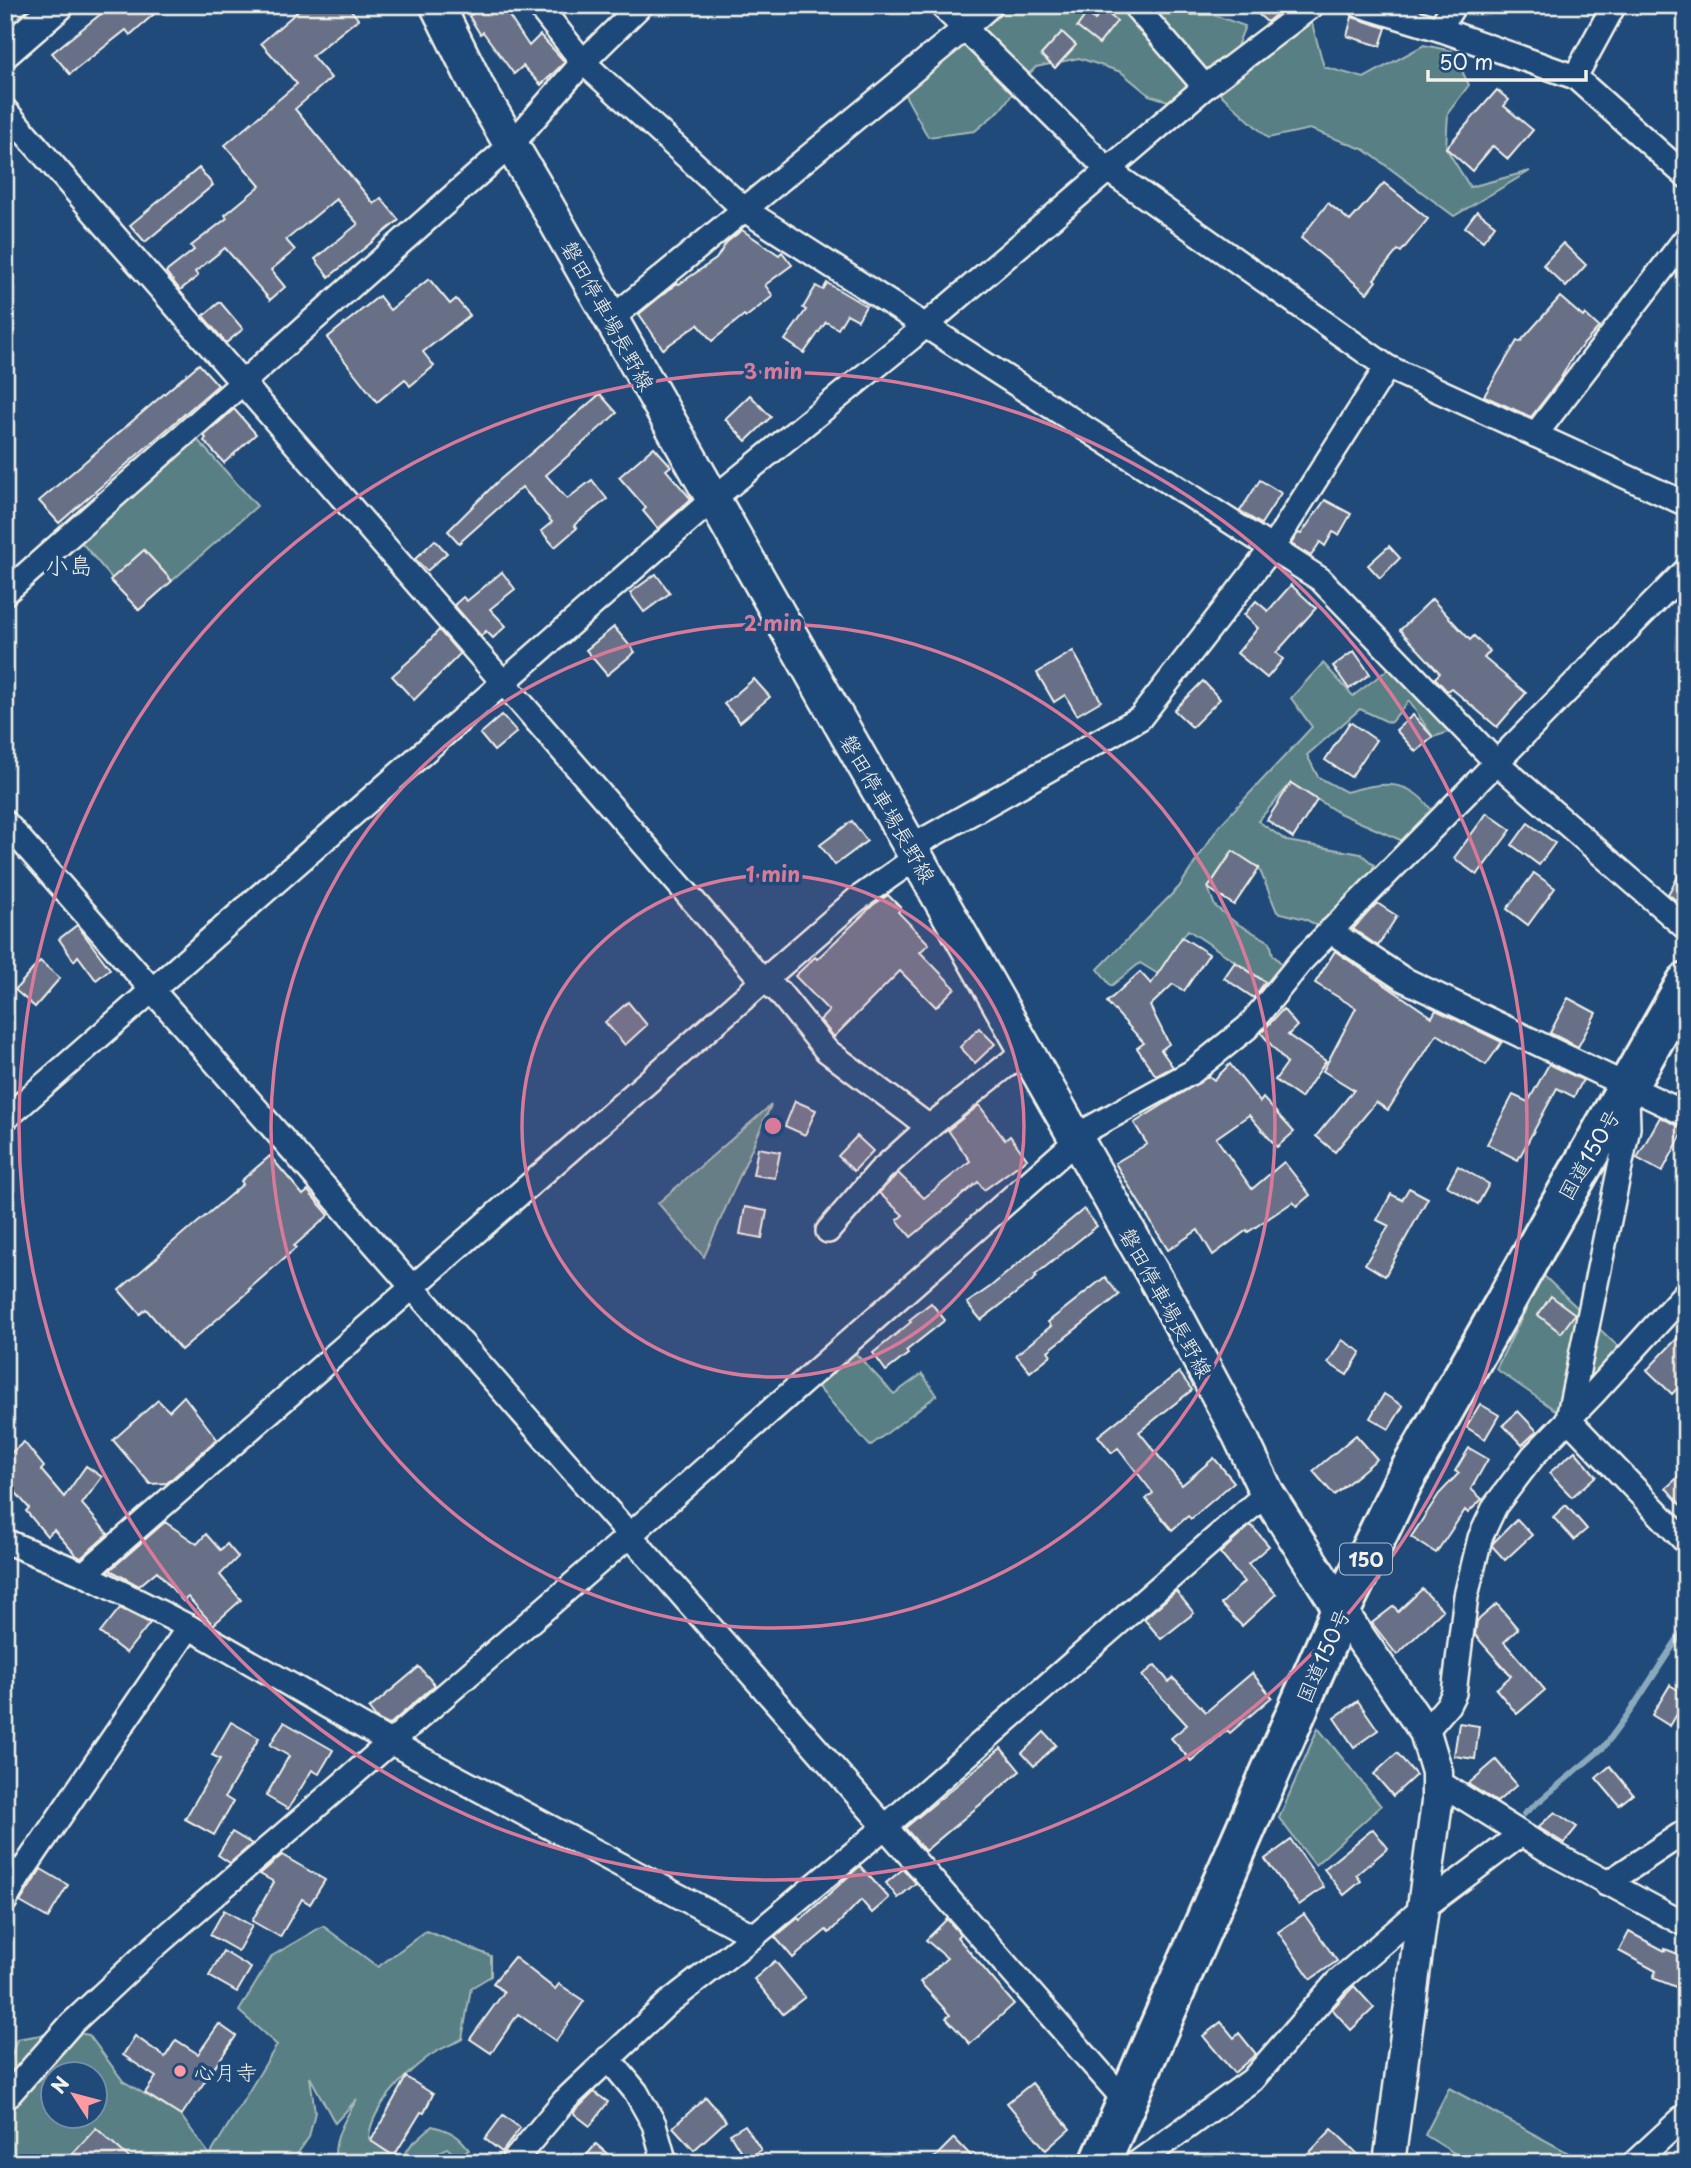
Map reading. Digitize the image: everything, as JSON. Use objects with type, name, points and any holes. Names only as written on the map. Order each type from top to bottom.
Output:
[{"type":"highway","name":"国道150号","points":[[1100,2163],[1341,1610],[1402,1484],[1686,983]]},
{"type":"main road","name":"磐田停車場長野線","points":[[437,5],[479,90],[1171,1306],[1267,1493],[1341,1610]]},
{"type":"street","points":[[5,52],[59,5]]},
{"type":"street","points":[[538,5],[583,62],[745,210],[919,331],[1320,579],[1496,762],[1686,928]]},
{"type":"street","points":[[5,593],[512,144],[583,62],[641,5]]},
{"type":"street","points":[[941,5],[1108,170],[1387,367],[1686,504]]},
{"type":"street","points":[[611,319],[991,5]]},
{"type":"street","points":[[1135,5],[1205,88]]},
{"type":"street","points":[[5,1119],[713,499],[919,331],[1205,88],[1313,5]]},
{"type":"street","points":[[1360,5],[1439,29],[1575,77],[1686,176]]},
{"type":"street","points":[[1439,29],[1454,5]]},
{"type":"street","points":[[1575,77],[1614,5]]},
{"type":"street","points":[[5,110],[763,981],[779,992],[826,1050],[929,1127]]},
{"type":"street","points":[[1535,435],[1686,238]]},
{"type":"street","points":[[84,1574],[914,852],[1140,718],[1276,551],[1387,367]]},
{"type":"street","points":[[5,2099],[71,2024],[146,1953],[630,1535],[1075,1139],[1192,1072],[1248,1027],[1303,959],[1686,569]]},
{"type":"street","points":[[5,822],[1127,2103]]},
{"type":"street","points":[[1330,932],[1403,979],[1686,1114]]},
{"type":"street","points":[[828,1231],[879,1172],[929,1127],[1026,1050]]},
{"type":"street","points":[[1568,1419],[1628,1128],[1626,1087]]},
{"type":"street","points":[[1425,1731],[1448,1705],[1454,1693],[1466,1597],[1480,1538],[1495,1506],[1533,1456],[1686,1292]]},
{"type":"street","points":[[1568,1419],[1686,1542]]},
{"type":"street","points":[[512,2163],[564,2101],[668,2003],[754,1936],[885,1827],[1267,1493]]},
{"type":"street","points":[[5,1529],[15,1546],[84,1574],[188,1627],[390,1742],[754,1936]]},
{"type":"street","points":[[1341,1610],[1425,1731],[1432,1749],[1437,1781],[1437,1802],[1388,2163]]},
{"type":"street","points":[[5,1901],[12,1871],[188,1627]]},
{"type":"street","points":[[1437,1781],[1606,1884],[1686,1925]]},
{"type":"street","points":[[1606,1884],[1686,1831]]},
{"type":"street","points":[[1137,2163],[1252,2080],[1337,1982],[1423,1908],[1521,1834]]},
{"type":"street","points":[[608,2058],[636,2092],[654,2124],[664,2163]]},
{"type":"street","points":[[1634,2163],[1686,2115]]},
{"type":"green space","points":[[991,5],[1160,5],[1189,15],[1214,15],[1245,26],[1227,71],[1184,106],[1149,95],[1121,72],[1079,58],[1036,67],[1000,110],[975,131],[928,137],[899,84]]},
{"type":"green space","points":[[1308,9],[1324,67],[1364,78],[1424,45],[1452,51],[1469,85],[1448,113],[1446,148],[1470,187],[1530,171],[1454,216],[1365,150],[1310,129],[1268,138],[1216,90]]},
{"type":"green space","points":[[195,437],[257,506],[139,610],[76,536]]},
{"type":"green space","points":[[1323,663],[1353,696],[1391,667],[1449,732],[1433,737],[1409,701],[1390,723],[1360,709],[1307,755],[1318,777],[1346,792],[1372,786],[1395,785],[1416,794],[1434,814],[1414,846],[1339,813],[1291,783],[1258,821],[1287,841],[1361,854],[1374,865],[1366,885],[1320,927],[1305,919],[1277,912],[1259,868],[1232,851],[1208,888],[1215,906],[1236,923],[1270,942],[1273,955],[1284,966],[1278,990],[1188,930],[1158,974],[1140,963],[1111,986],[1098,969],[1179,887],[1219,826],[1312,727],[1291,698]]},
{"type":"green space","points":[[771,1105],[704,1257],[658,1203]]},
{"type":"green space","points":[[1543,1275],[1628,1356],[1568,1419],[1496,1369]]},
{"type":"green space","points":[[854,1352],[894,1394],[922,1374],[937,1395],[870,1446],[816,1385]]},
{"type":"green space","points":[[1318,1728],[1381,1806],[1315,1865],[1279,1818]]},
{"type":"green space","points":[[323,1926],[378,1967],[426,1931],[491,1956],[491,1976],[471,1988],[462,2039],[419,2064],[399,2083],[375,2116],[369,2139],[396,2157],[398,2163],[336,2163],[338,2138],[357,2099],[335,2123],[310,2077],[315,2112],[309,2137],[291,2163],[5,2163],[5,2076],[17,2039],[66,2031],[89,2035],[107,2060],[38,2060],[38,2130],[108,2130],[108,2061],[123,2081],[181,2116],[210,2155],[277,2045],[239,2011],[272,1956]]},
{"type":"green space","points":[[1449,2088],[1587,2163],[1470,2163],[1425,2135]]},
{"type":"green space","points":[[432,2126],[453,2134],[462,2140],[469,2150],[456,2156],[447,2148],[433,2156],[428,2163],[399,2163],[411,2145]]},
{"type":"building","points":[[112,5],[147,5],[154,14],[130,35],[126,30],[70,74],[52,53]]},
{"type":"building","points":[[305,5],[347,5],[358,19],[312,56],[331,78],[295,109],[374,204],[381,198],[399,220],[329,277],[315,259],[358,224],[336,199],[286,240],[295,250],[271,270],[285,287],[270,300],[225,248],[195,272],[198,276],[180,290],[166,272],[194,250],[191,246],[227,218],[225,215],[260,186],[225,145],[297,84],[261,43]]},
{"type":"building","points":[[486,5],[524,5],[509,16],[529,46],[540,35],[565,62],[541,85],[523,66],[514,74],[483,32],[480,34],[469,16]]},
{"type":"building","points":[[1248,5],[1287,5],[1267,22]]},
{"type":"building","points":[[1103,10],[1117,21],[1099,44],[1077,27],[1087,13],[1095,20]]},
{"type":"building","points":[[1352,17],[1386,28],[1380,46],[1347,36]]},
{"type":"building","points":[[1062,32],[1076,45],[1055,68],[1041,55]]},
{"type":"building","points":[[1497,90],[1509,100],[1504,106],[1533,130],[1508,159],[1493,146],[1472,171],[1446,148]]},
{"type":"building","points":[[199,168],[213,185],[145,242],[130,225]]},
{"type":"building","points":[[1384,183],[1428,219],[1374,279],[1376,281],[1367,293],[1301,238],[1328,203],[1350,221]]},
{"type":"building","points":[[1477,211],[1495,225],[1483,241],[1465,227]]},
{"type":"building","points":[[742,230],[779,255],[782,252],[792,265],[765,285],[773,296],[712,341],[698,324],[663,349],[639,314],[677,283],[716,259],[727,242]]},
{"type":"building","points":[[1563,243],[1586,265],[1566,287],[1543,265]]},
{"type":"building","points":[[429,279],[450,304],[456,299],[470,315],[423,352],[434,366],[410,386],[405,379],[377,402],[327,338],[379,296],[390,310]]},
{"type":"building","points":[[827,283],[866,306],[858,320],[847,314],[838,329],[826,322],[804,353],[785,340],[806,310],[803,308],[816,286],[823,290]]},
{"type":"building","points":[[1560,297],[1599,327],[1574,355],[1559,381],[1531,417],[1484,396],[1517,341],[1520,342]]},
{"type":"building","points":[[220,302],[243,329],[226,343],[203,316]]},
{"type":"building","points":[[199,364],[218,385],[59,523],[39,501]]},
{"type":"building","points":[[600,394],[617,413],[546,475],[567,499],[592,480],[607,499],[574,525],[577,528],[555,547],[541,531],[552,522],[522,487],[459,543],[448,531],[496,483]]},
{"type":"building","points":[[750,395],[771,417],[746,441],[725,419]]},
{"type":"building","points":[[234,409],[256,434],[224,463],[204,441],[204,436]]},
{"type":"building","points":[[654,447],[671,466],[666,470],[691,499],[658,529],[643,511],[646,508],[619,477]]},
{"type":"building","points":[[1260,480],[1281,493],[1261,524],[1240,511]]},
{"type":"building","points":[[1325,500],[1351,514],[1339,535],[1333,532],[1325,546],[1320,542],[1311,556],[1291,544]]},
{"type":"building","points":[[435,540],[447,553],[427,571],[415,559]]},
{"type":"building","points":[[1389,546],[1400,558],[1380,578],[1368,565]]},
{"type":"building","points":[[144,550],[172,581],[139,610],[110,580]]},
{"type":"building","points":[[502,572],[515,589],[490,609],[506,626],[493,638],[486,631],[481,636],[454,605],[463,597],[467,601]]},
{"type":"building","points":[[656,574],[670,593],[644,612],[630,593]]},
{"type":"building","points":[[1291,585],[1316,608],[1276,653],[1283,659],[1267,678],[1237,653],[1258,628],[1244,615],[1256,601],[1268,611]]},
{"type":"building","points":[[1432,599],[1470,640],[1474,636],[1490,651],[1484,658],[1526,693],[1497,727],[1451,688],[1447,691],[1435,678],[1440,673],[1400,630]]},
{"type":"building","points":[[614,627],[635,652],[607,675],[586,650]]},
{"type":"building","points":[[439,630],[460,654],[414,700],[392,676]]},
{"type":"building","points":[[1073,651],[1101,701],[1077,715],[1065,695],[1054,702],[1037,673]]},
{"type":"building","points":[[1354,651],[1370,674],[1349,689],[1333,666]]},
{"type":"building","points":[[754,679],[770,697],[740,722],[724,704]]},
{"type":"building","points":[[1203,681],[1220,699],[1192,727],[1174,710]]},
{"type":"building","points":[[502,715],[517,732],[494,751],[480,734]]},
{"type":"building","points":[[1413,715],[1433,737],[1416,752],[1396,730]]},
{"type":"building","points":[[1350,722],[1376,740],[1351,777],[1325,760]]},
{"type":"building","points":[[1291,783],[1317,800],[1293,838],[1267,820]]},
{"type":"building","points":[[1487,813],[1511,830],[1477,875],[1454,858]]},
{"type":"building","points":[[852,821],[867,841],[835,865],[820,845]]},
{"type":"building","points":[[1528,823],[1555,843],[1539,865],[1512,845]]},
{"type":"building","points":[[1233,851],[1259,868],[1234,905],[1208,888]]},
{"type":"building","points":[[1686,863],[1686,908],[1668,894]]},
{"type":"building","points":[[1534,873],[1555,888],[1528,925],[1507,909]]},
{"type":"building","points":[[888,895],[901,908],[898,912],[929,944],[920,952],[955,988],[936,1007],[900,971],[834,1037],[820,1020],[829,1011],[795,976],[815,957],[817,959],[873,905]]},
{"type":"building","points":[[1377,903],[1397,916],[1378,946],[1353,929]]},
{"type":"building","points":[[77,925],[110,969],[96,980],[78,956],[74,961],[59,939]]},
{"type":"building","points":[[1182,937],[1209,954],[1184,991],[1173,984],[1150,1006],[1169,1044],[1161,1050],[1173,1067],[1156,1076],[1137,1048],[1144,1043],[1107,1002],[1140,972],[1151,984]]},
{"type":"building","points":[[1335,951],[1432,1017],[1436,1010],[1502,1042],[1486,1065],[1437,1034],[1388,1110],[1376,1102],[1335,1152],[1316,1136],[1354,1090],[1323,1071],[1356,1008],[1315,983]]},
{"type":"building","points":[[40,961],[60,978],[35,1007],[15,990]]},
{"type":"building","points":[[1235,962],[1265,982],[1254,998],[1224,978]]},
{"type":"building","points":[[1568,998],[1596,1013],[1578,1047],[1550,1033]]},
{"type":"building","points":[[628,1002],[647,1025],[625,1045],[605,1022]]},
{"type":"building","points":[[1283,1009],[1297,1026],[1288,1035],[1326,1061],[1301,1098],[1275,1080],[1287,1063],[1261,1033]]},
{"type":"building","points":[[979,1028],[995,1044],[975,1063],[960,1047]]},
{"type":"building","points":[[1230,1064],[1260,1102],[1263,1098],[1294,1132],[1277,1147],[1249,1115],[1216,1138],[1252,1189],[1284,1162],[1310,1195],[1297,1206],[1293,1202],[1248,1232],[1247,1230],[1213,1255],[1198,1230],[1168,1250],[1115,1163],[1147,1144],[1134,1123],[1209,1076],[1214,1080]]},
{"type":"building","points":[[1549,1064],[1583,1080],[1574,1097],[1557,1088],[1518,1160],[1487,1144],[1513,1095],[1528,1102]]},
{"type":"building","points":[[795,1101],[816,1110],[805,1135],[785,1126]]},
{"type":"building","points":[[979,1105],[1005,1140],[1010,1136],[1027,1159],[984,1190],[978,1182],[911,1237],[897,1220],[903,1215],[879,1193],[898,1173],[924,1198],[970,1161],[948,1130]]},
{"type":"building","points":[[1660,1117],[1685,1129],[1662,1172],[1637,1158]]},
{"type":"building","points":[[857,1136],[873,1151],[854,1171],[838,1156]]},
{"type":"building","points":[[758,1148],[780,1152],[775,1178],[753,1175]]},
{"type":"building","points":[[270,1156],[303,1195],[308,1191],[329,1215],[249,1289],[251,1290],[181,1350],[146,1309],[140,1314],[119,1290],[243,1184],[241,1181]]},
{"type":"building","points":[[1458,1166],[1489,1184],[1478,1204],[1447,1186]]},
{"type":"building","points":[[1409,1188],[1428,1198],[1385,1276],[1365,1264],[1389,1226],[1377,1220],[1391,1194],[1402,1200]]},
{"type":"building","points":[[745,1207],[767,1211],[762,1238],[740,1234]]},
{"type":"building","points":[[1084,1209],[1097,1226],[981,1320],[967,1303]]},
{"type":"building","points":[[1105,1277],[1119,1295],[1048,1351],[1051,1355],[1030,1372],[1016,1355],[1051,1326],[1048,1322]]},
{"type":"building","points":[[1551,1296],[1575,1314],[1561,1333],[1538,1315]]},
{"type":"building","points":[[931,1303],[945,1320],[886,1371],[873,1353]]},
{"type":"building","points":[[1686,1329],[1686,1379],[1672,1394],[1647,1370]]},
{"type":"building","points":[[1342,1340],[1361,1352],[1347,1375],[1328,1363]]},
{"type":"building","points":[[1179,1372],[1192,1390],[1139,1432],[1182,1485],[1214,1458],[1234,1482],[1191,1519],[1188,1516],[1172,1530],[1146,1499],[1153,1493],[1118,1448],[1112,1453],[1098,1436]]},
{"type":"building","points":[[1384,1394],[1403,1406],[1389,1429],[1370,1418]]},
{"type":"building","points":[[184,1396],[217,1439],[167,1483],[150,1484],[113,1440],[158,1400],[169,1411]]},
{"type":"building","points":[[1480,1404],[1499,1415],[1485,1439],[1466,1427]]},
{"type":"building","points":[[1518,1411],[1537,1431],[1522,1445],[1503,1425]]},
{"type":"building","points":[[1356,1435],[1377,1459],[1334,1495],[1313,1471]]},
{"type":"building","points":[[24,1442],[44,1467],[41,1470],[64,1497],[86,1466],[102,1477],[82,1504],[108,1534],[81,1558],[54,1530],[47,1536],[26,1511],[29,1508],[5,1480],[5,1458]]},
{"type":"building","points":[[1469,1448],[1488,1459],[1471,1489],[1482,1499],[1468,1513],[1465,1510],[1436,1553],[1411,1537],[1439,1494],[1459,1473],[1455,1471]]},
{"type":"building","points":[[1575,1451],[1596,1476],[1572,1497],[1549,1473]]},
{"type":"building","points":[[1686,1470],[1686,1511],[1666,1488]]},
{"type":"building","points":[[1566,1505],[1587,1529],[1574,1540],[1553,1517]]},
{"type":"building","points":[[1517,1519],[1532,1535],[1505,1560],[1492,1546]]},
{"type":"building","points":[[165,1522],[197,1544],[206,1534],[220,1550],[227,1544],[238,1557],[220,1575],[241,1600],[213,1625],[188,1597],[183,1601],[157,1571],[139,1586],[110,1570]]},
{"type":"building","points":[[1251,1525],[1269,1546],[1248,1564],[1276,1594],[1242,1626],[1221,1604],[1244,1582],[1220,1553]]},
{"type":"building","points":[[1422,1589],[1443,1610],[1397,1655],[1372,1623],[1394,1606],[1398,1612]]},
{"type":"building","points":[[1176,1591],[1194,1613],[1161,1639],[1144,1619]]},
{"type":"building","points":[[1497,1604],[1518,1629],[1504,1642],[1545,1690],[1517,1714],[1496,1689],[1511,1676],[1475,1635],[1477,1621]]},
{"type":"building","points":[[120,1608],[150,1623],[126,1653],[100,1633]]},
{"type":"building","points":[[1155,1665],[1169,1682],[1173,1678],[1206,1712],[1252,1673],[1272,1697],[1230,1733],[1227,1730],[1191,1761],[1171,1738],[1187,1725],[1142,1676]]},
{"type":"building","points":[[419,1667],[435,1685],[389,1725],[377,1719],[369,1709]]},
{"type":"building","points":[[1670,1685],[1686,1695],[1686,1699],[1670,1726],[1652,1715]]},
{"type":"building","points":[[1358,1701],[1378,1730],[1354,1747],[1334,1718]]},
{"type":"building","points":[[231,1722],[259,1738],[225,1797],[233,1802],[214,1835],[185,1819],[220,1759],[212,1755]]},
{"type":"building","points":[[284,1722],[333,1750],[319,1774],[312,1770],[288,1809],[266,1796],[289,1756],[270,1745]]},
{"type":"building","points":[[1459,1723],[1479,1726],[1475,1759],[1454,1756]]},
{"type":"building","points":[[1044,1732],[1056,1745],[1034,1766],[1022,1753]]},
{"type":"building","points":[[1001,1748],[1020,1771],[925,1851],[905,1828]]},
{"type":"building","points":[[1397,1753],[1416,1775],[1393,1796],[1374,1774]]},
{"type":"building","points":[[1496,1760],[1517,1785],[1497,1802],[1468,1784]]},
{"type":"building","points":[[1610,1766],[1633,1794],[1619,1805],[1596,1778]]},
{"type":"building","points":[[1555,1812],[1577,1827],[1564,1843],[1538,1827]]},
{"type":"building","points":[[1373,1829],[1388,1848],[1356,1875],[1361,1881],[1344,1895],[1324,1869]]},
{"type":"building","points":[[232,1832],[252,1844],[230,1863],[218,1855]]},
{"type":"building","points":[[1291,1840],[1324,1887],[1299,1905],[1265,1859]]},
{"type":"building","points":[[282,1855],[325,1880],[310,1904],[302,1899],[280,1937],[252,1921],[274,1882],[260,1874]]},
{"type":"building","points":[[860,1866],[889,1898],[872,1913],[861,1900],[829,1933],[826,1930],[793,1958],[775,1937],[798,1918],[800,1920]]},
{"type":"building","points":[[41,1869],[68,1885],[48,1918],[20,1902]]},
{"type":"building","points":[[903,1869],[916,1883],[898,1898],[886,1883]]},
{"type":"building","points":[[224,1910],[252,1926],[238,1951],[210,1935]]},
{"type":"building","points":[[1304,1914],[1337,1961],[1311,1979],[1278,1932]]},
{"type":"building","points":[[947,1919],[960,1934],[957,1937],[1014,2004],[970,2044],[946,2018],[950,2015],[920,1982],[947,1958],[926,1940]]},
{"type":"building","points":[[1629,1932],[1665,1951],[1686,1957],[1686,1991],[1653,1978],[1656,1971],[1619,1951]]},
{"type":"building","points":[[223,1951],[251,1968],[237,1992],[209,1976]]},
{"type":"building","points":[[514,1957],[555,1989],[559,1984],[584,2001],[556,2041],[518,2014],[491,2053],[470,2039],[504,1992],[493,1983]]},
{"type":"building","points":[[775,1961],[805,1997],[783,2014],[754,1979]]},
{"type":"building","points":[[1354,1986],[1374,2008],[1351,2030],[1332,2009]]},
{"type":"building","points":[[1221,2022],[1234,2038],[1239,2033],[1256,2054],[1234,2073],[1203,2036]]},
{"type":"building","name":"心月寺","points":[[219,2024],[236,2036],[181,2116],[145,2093],[156,2077],[123,2055],[135,2036],[165,2057],[176,2040],[198,2054]]},
{"type":"building","points":[[406,2077],[433,2094],[424,2113],[421,2112],[394,2156],[371,2141]]},
{"type":"building","points":[[1032,2083],[1070,2129],[1046,2150],[1007,2103]]},
{"type":"building","points":[[594,2092],[608,2102],[590,2126],[573,2113]]},
{"type":"building","points":[[706,2097],[726,2121],[694,2150],[673,2127]]},
{"type":"building","points":[[503,2115],[520,2128],[502,2152],[485,2139]]},
{"type":"building","points":[[745,2125],[761,2150],[746,2160],[730,2134]]},
{"type":"building","points":[[1332,2129],[1367,2163],[1321,2163],[1310,2152]]},
{"type":"building","points":[[94,2130],[98,2130],[135,2163],[64,2163]]},
{"type":"building","points":[[954,2138],[978,2163],[929,2163]]},
{"type":"building","points":[[596,2144],[618,2163],[580,2163]]},
{"type":"waterway","points":[[1524,1814],[1604,1747],[1686,1626]]},
{"type":"place","name":"心月寺","points":[[180,2071]]},
{"type":"district","name":"小島","points":[[69,564]]}]
